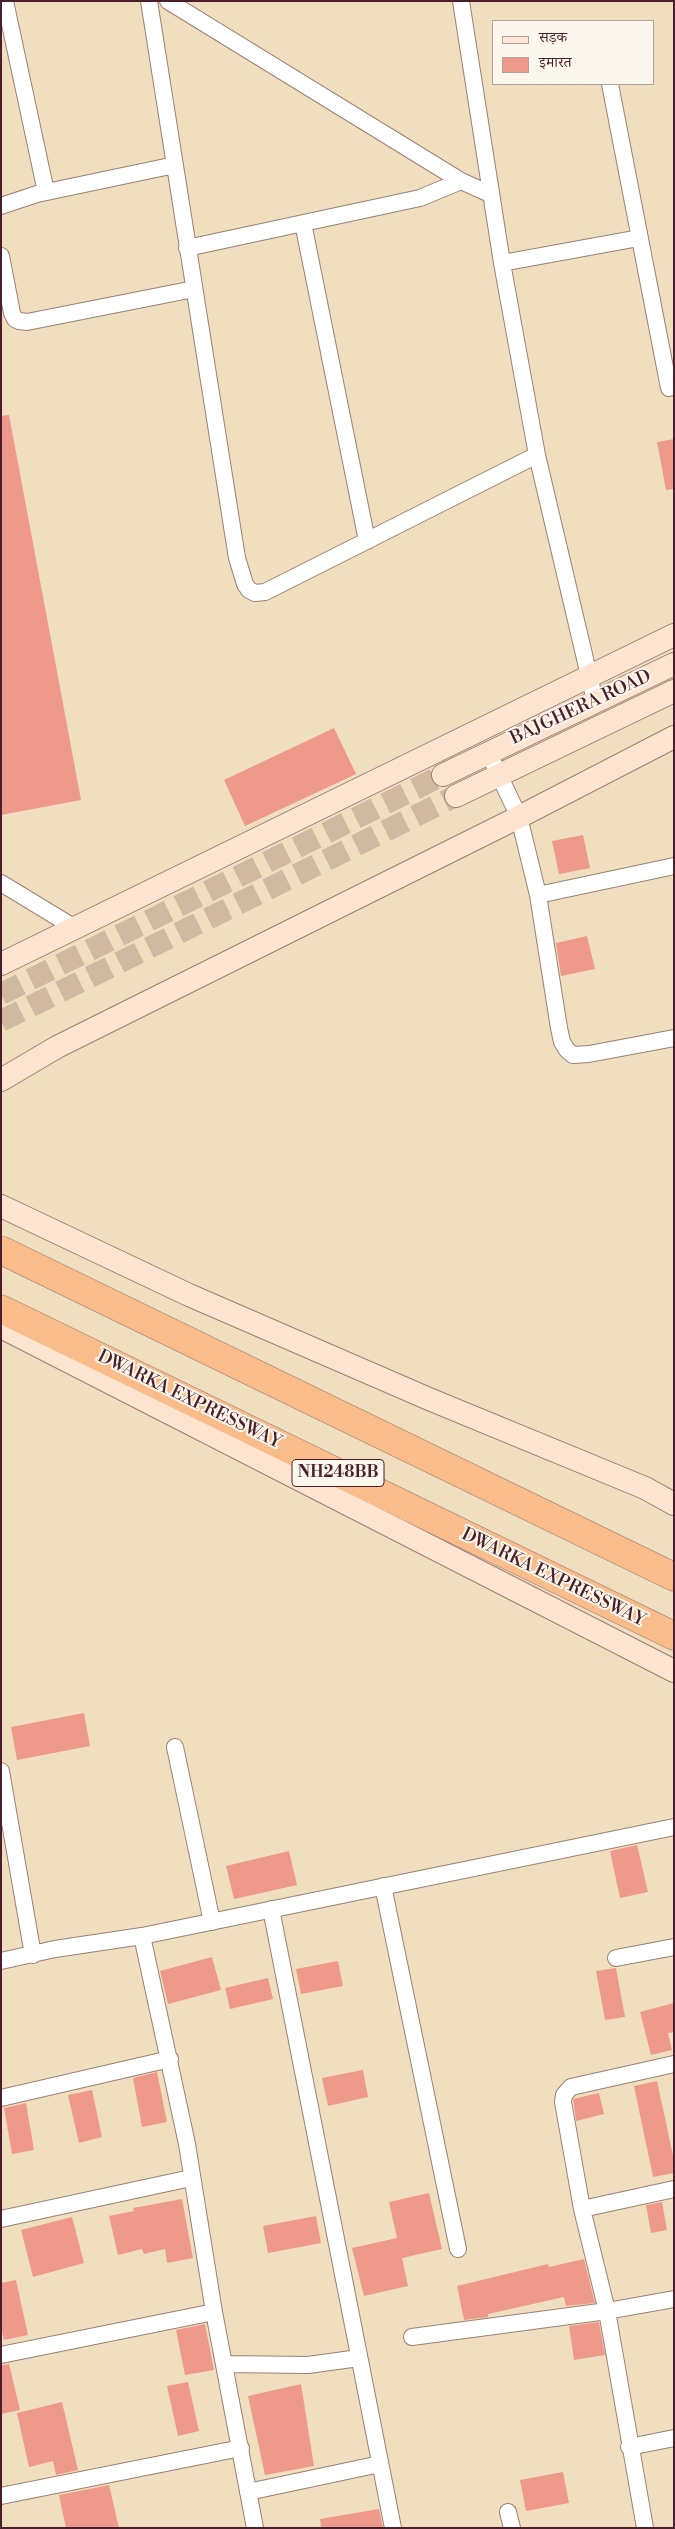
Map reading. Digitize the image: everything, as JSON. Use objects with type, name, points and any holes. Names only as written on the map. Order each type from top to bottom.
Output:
[{"type":"highway","name":"NH248BB","points":[[1,1250],[674,1577]]},
{"type":"highway","name":"DWARKA EXPRESSWAY","points":[[1,1309],[674,1636]]},
{"type":"street","points":[[5,1],[46,192]]},
{"type":"street","points":[[149,1],[237,558],[245,584],[255,593],[265,592],[537,455]]},
{"type":"street","points":[[168,1],[461,182],[490,194]]},
{"type":"street","points":[[459,3],[490,194],[537,455],[595,701]]},
{"type":"street","points":[[610,85],[669,388]]},
{"type":"street","points":[[1,206],[46,192],[174,165]]},
{"type":"street","points":[[187,248],[420,198],[461,182]]},
{"type":"street","points":[[303,223],[367,542]]},
{"type":"street","points":[[502,263],[639,238]]},
{"type":"street","points":[[1,256],[12,313],[15,319],[20,321],[27,322],[194,289]]},
{"type":"street","points":[[1,964],[674,636]]},
{"type":"street","name":"BAJGHERA ROAD","points":[[443,775],[674,664]]},
{"type":"street","name":"BAJGHERA ROAD","points":[[456,796],[674,691]]},
{"type":"street","points":[[1,1080],[57,1047],[519,817],[674,737]]},
{"type":"street","points":[[488,752],[519,817],[538,895],[559,1028],[562,1042],[567,1050],[574,1055],[589,1054],[674,1038]]},
{"type":"street","points":[[538,895],[674,866]]},
{"type":"street","points":[[1,883],[76,928]]},
{"type":"street","points":[[1,1206],[189,1295],[430,1399],[646,1488],[674,1504]]},
{"type":"street","points":[[1,1327],[674,1671]]},
{"type":"street","points":[[175,1747],[212,1922]]},
{"type":"street","points":[[1,1771],[33,1955]]},
{"type":"street","points":[[1,1961],[142,1936],[674,1827]]},
{"type":"street","points":[[383,1886],[458,2249]]},
{"type":"street","points":[[271,1909],[393,2528]]},
{"type":"street","points":[[142,1936],[170,2060],[214,2312],[255,2528]]},
{"type":"street","points":[[616,1958],[674,1947]]},
{"type":"street","points":[[1,2098],[170,2060]]},
{"type":"street","points":[[645,2528],[629,2447],[607,2311],[582,2208],[564,2109],[564,2095],[571,2087],[584,2083],[674,2064]]},
{"type":"street","points":[[1,2220],[191,2178]]},
{"type":"street","points":[[582,2208],[674,2188]]},
{"type":"street","points":[[412,2337],[607,2311],[674,2299]]},
{"type":"street","points":[[1,2355],[214,2312]]},
{"type":"street","points":[[224,2364],[308,2366],[359,2358]]},
{"type":"street","points":[[629,2447],[674,2438]]},
{"type":"street","points":[[1,2496],[240,2448]]},
{"type":"street","points":[[248,2492],[380,2464]]},
{"type":"building","points":[[9,415],[81,800],[1,815],[1,416]]},
{"type":"building","points":[[674,439],[674,489],[666,490],[657,442]]},
{"type":"building","points":[[334,728],[356,774],[245,826],[224,780]]},
{"type":"building","points":[[583,835],[590,868],[559,874],[552,841]]},
{"type":"building","points":[[587,936],[595,969],[561,976],[556,943]]},
{"type":"building","points":[[84,1713],[90,1746],[17,1760],[11,1727]]},
{"type":"building","points":[[637,1845],[648,1892],[620,1898],[610,1851]]},
{"type":"building","points":[[289,1851],[297,1885],[234,1899],[226,1866]]},
{"type":"building","points":[[212,1957],[221,1990],[168,2004],[160,1971]]},
{"type":"building","points":[[338,1961],[343,1986],[301,1994],[296,1969]]},
{"type":"building","points":[[616,1968],[625,2017],[605,2020],[596,1971]]},
{"type":"building","points":[[268,1978],[273,1999],[230,2009],[225,1988]]},
{"type":"building","points":[[674,2003],[674,2032],[668,2033],[672,2050],[651,2055],[640,2012]]},
{"type":"building","points":[[363,2070],[368,2097],[328,2106],[322,2078]]},
{"type":"building","points":[[157,2072],[167,2122],[142,2127],[133,2078]]},
{"type":"building","points":[[657,2081],[674,2160],[674,2173],[653,2177],[634,2086]]},
{"type":"building","points":[[92,2090],[102,2137],[79,2143],[68,2095]]},
{"type":"building","points":[[599,2093],[604,2114],[576,2121],[573,2099]]},
{"type":"building","points":[[26,2103],[34,2150],[12,2154],[4,2108]]},
{"type":"building","points":[[429,2193],[442,2249],[402,2258],[408,2286],[364,2296],[352,2248],[397,2238],[389,2202]]},
{"type":"building","points":[[182,2199],[193,2258],[167,2263],[165,2249],[144,2254],[142,2249],[118,2255],[109,2216],[134,2211],[133,2208]]},
{"type":"building","points":[[662,2202],[667,2230],[651,2233],[646,2205]]},
{"type":"building","points":[[316,2216],[321,2243],[268,2253],[263,2226]]},
{"type":"building","points":[[72,2217],[84,2263],[33,2277],[21,2230]]},
{"type":"building","points":[[584,2259],[595,2303],[566,2306],[564,2297],[488,2314],[488,2317],[464,2320],[457,2286],[548,2264],[549,2267]]},
{"type":"building","points":[[16,2280],[28,2335],[4,2340],[1,2327],[1,2283]]},
{"type":"building","points":[[599,2322],[605,2355],[574,2360],[569,2326]]},
{"type":"building","points":[[205,2324],[214,2370],[185,2375],[176,2330]]},
{"type":"building","points":[[9,2364],[20,2410],[1,2414],[1,2365]]},
{"type":"building","points":[[188,2382],[199,2431],[178,2436],[167,2386]]},
{"type":"building","points":[[301,2384],[314,2466],[265,2475],[248,2396]]},
{"type":"building","points":[[62,2402],[78,2470],[56,2475],[53,2461],[29,2467],[17,2413]]},
{"type":"building","points":[[563,2472],[569,2503],[526,2511],[520,2480]]},
{"type":"building","points":[[109,2485],[119,2528],[66,2528],[59,2495]]},
{"type":"building","points":[[379,2509],[383,2528],[321,2528],[320,2519]]},
{"type":"tunnel","points":[[1,994],[443,775]]},
{"type":"tunnel","points":[[1,1021],[456,796]]}]
